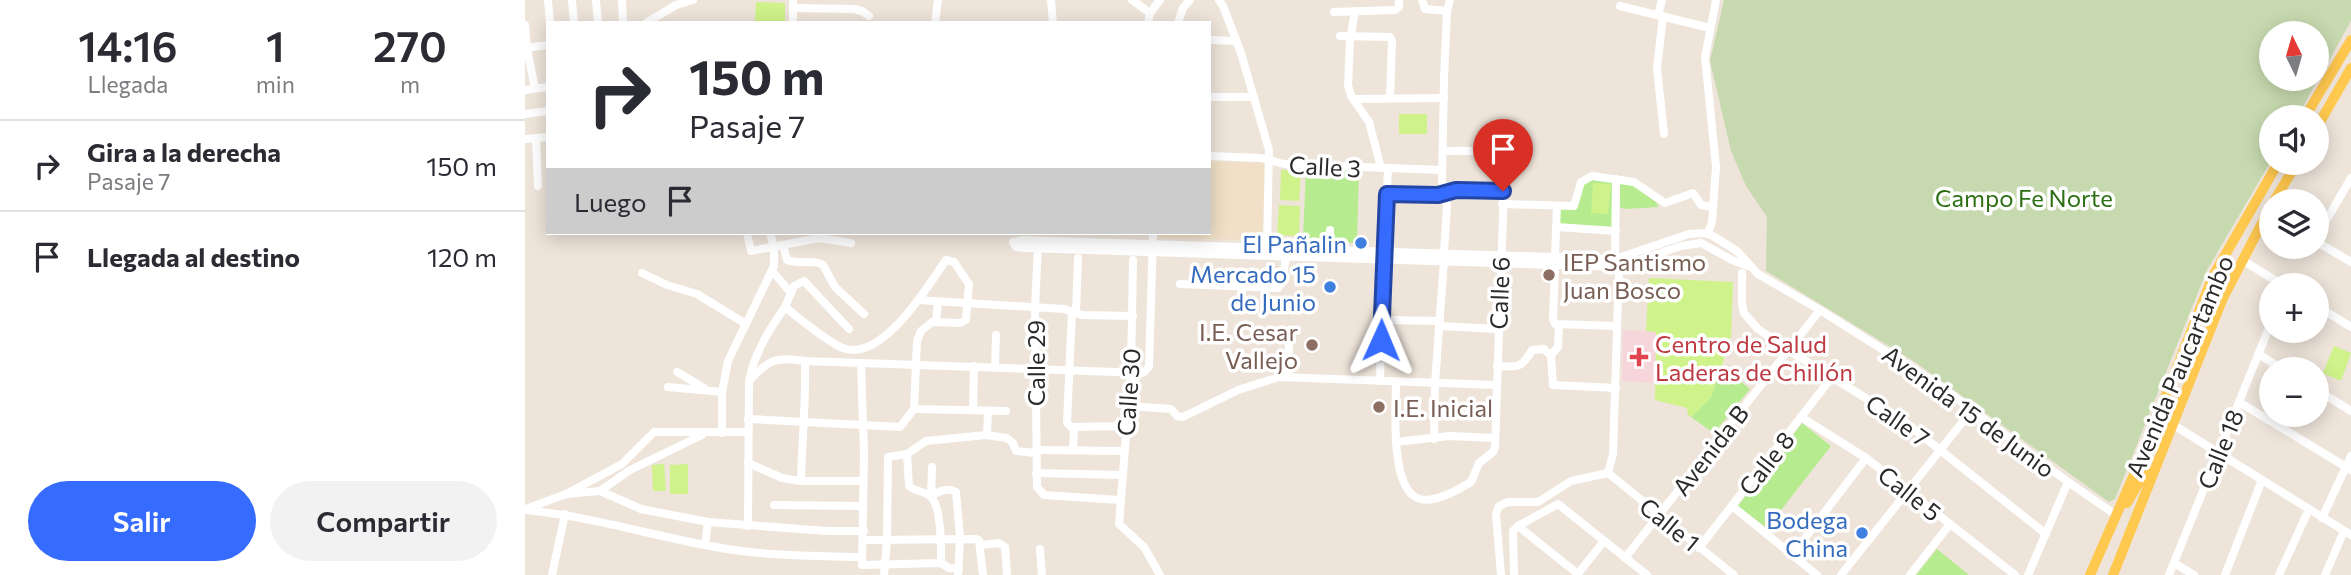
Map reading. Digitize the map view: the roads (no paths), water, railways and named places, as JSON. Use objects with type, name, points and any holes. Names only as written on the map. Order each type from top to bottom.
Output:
[{"type":"main road","points":[[2312,105],[2351,40]]},
{"type":"main road","points":[[2329,106],[2351,68]]},
{"type":"main road","name":"Avenida Paucartambo","points":[[2090,575],[2143,454],[2213,276],[2271,175]]},
{"type":"main road","name":"Avenida Paucartambo","points":[[2113,575],[2223,298],[2259,230]]},
{"type":"main road","points":[[2116,515],[2140,483],[2158,447],[2166,439]]},
{"type":"street","points":[[548,0],[550,21]]},
{"type":"street","points":[[572,0],[574,21]]},
{"type":"street","points":[[596,0],[598,21]]},
{"type":"street","points":[[622,0],[623,21]]},
{"type":"street","points":[[649,21],[675,2],[692,0]]},
{"type":"street","points":[[935,21],[937,0]]},
{"type":"street","points":[[1051,0],[1053,21]]},
{"type":"street","points":[[1132,0],[1150,13]]},
{"type":"street","points":[[1149,21],[1150,13],[1160,0]]},
{"type":"street","points":[[1179,21],[1189,0]]},
{"type":"street","points":[[1219,0],[1236,41],[1269,150],[1267,247]]},
{"type":"street","points":[[1334,12],[1395,10],[1399,7],[1399,0]]},
{"type":"street","points":[[1422,0],[1425,9],[1447,11]]},
{"type":"street","points":[[1434,439],[1435,383],[1447,206],[1442,170],[1447,11],[1450,0]]},
{"type":"street","points":[[1662,0],[1657,68],[1664,134]]},
{"type":"street","points":[[1708,233],[1712,222],[1716,167],[1705,57],[1716,0]]},
{"type":"street","points":[[793,4],[841,4],[869,16]]},
{"type":"street","points":[[1620,6],[1710,28]]},
{"type":"street","points":[[1355,11],[1350,35],[1348,85],[1353,99],[1369,122],[1385,169],[1387,194],[1380,381]]},
{"type":"street","points":[[525,25],[526,48],[535,88]]},
{"type":"street","points":[[1340,36],[1388,35],[1391,38],[1390,98]]},
{"type":"street","points":[[1211,40],[1236,41]]},
{"type":"street","points":[[526,48],[546,45]]},
{"type":"street","points":[[525,90],[546,87]]},
{"type":"street","points":[[1211,97],[1254,97]]},
{"type":"street","points":[[1353,99],[1444,99]]},
{"type":"street","points":[[525,114],[546,111]]},
{"type":"street","points":[[525,139],[546,137]]},
{"type":"street","points":[[536,138],[538,186]]},
{"type":"street","name":"Calle 6","points":[[1443,151],[1502,155],[1505,158],[1495,438]]},
{"type":"street","name":"Calle 3","points":[[1211,156],[1261,158],[1284,164],[1442,170]]},
{"type":"street","points":[[1502,204],[1574,206],[1578,187],[1584,178],[1592,176],[1639,184],[1665,203],[1689,193],[1695,195],[1701,205],[1713,207]]},
{"type":"street","points":[[2329,215],[2351,178]]},
{"type":"street","points":[[1501,575],[1496,514],[1499,506],[1509,502],[1538,502],[1571,481],[1608,473],[1613,454],[1616,388],[1616,179]]},
{"type":"street","points":[[1387,194],[1438,195],[1456,190],[1503,191]]},
{"type":"street","points":[[2342,193],[2351,199]]},
{"type":"street","points":[[1557,206],[1553,320],[1559,326],[1617,326]]},
{"type":"street","points":[[1556,227],[1616,231]]},
{"type":"street","points":[[1330,230],[1330,243]]},
{"type":"street","name":"Avenida 15 de Junio","points":[[1617,263],[1689,234],[1708,233],[1737,251],[1745,270]]},
{"type":"street","points":[[747,235],[751,251],[795,243],[818,235],[851,243]]},
{"type":"street","points":[[772,235],[787,260],[796,264],[815,262],[823,265],[835,287],[865,314]]},
{"type":"street","points":[[793,235],[795,243]]},
{"type":"street","points":[[749,381],[769,361],[789,359],[915,366],[1146,372],[1149,367],[1153,235]]},
{"type":"street","name":"Avenida 15 de Junio","points":[[1022,236],[1014,245],[1023,248],[1056,237],[1152,248],[1286,257],[1383,255]]},
{"type":"street","name":"Avenida 15 de Junio","points":[[1038,245],[1267,247],[1383,255],[1617,263],[1697,243],[1705,244],[1907,363],[2116,515]]},
{"type":"street","name":"Calle 29","points":[[1038,245],[1035,308],[1037,486],[1044,495],[1120,500]]},
{"type":"street","points":[[722,433],[722,392],[729,361],[772,271],[778,246]]},
{"type":"street","points":[[2329,249],[2351,262]]},
{"type":"street","points":[[1180,284],[1278,288],[1282,283],[1286,257]]},
{"type":"street","points":[[1077,258],[1067,421],[1069,426],[1074,427],[1127,426]]},
{"type":"street","points":[[748,419],[900,427],[913,410],[917,341],[921,331],[936,321],[964,322],[968,316],[969,284],[951,260],[946,260],[918,300],[880,340],[854,350],[840,347],[785,307]]},
{"type":"street","name":"Calle 30","points":[[1133,260],[1131,373],[1119,524],[1144,547],[1160,575]]},
{"type":"street","points":[[2242,260],[2263,273]]},
{"type":"street","points":[[748,526],[751,368],[794,286],[815,262]]},
{"type":"street","name":"Calle 7","points":[[1745,270],[1742,304],[1744,313],[1758,329],[1788,351],[1882,407],[2046,534]]},
{"type":"street","points":[[772,271],[791,293]]},
{"type":"street","points":[[642,273],[697,295],[746,324]]},
{"type":"street","points":[[802,280],[849,329]]},
{"type":"street","points":[[918,300],[1035,308],[1082,315],[1133,316]]},
{"type":"street","points":[[936,321],[937,302]]},
{"type":"street","name":"Avenida B","points":[[1625,558],[1820,310]]},
{"type":"street","points":[[2329,313],[2351,327]]},
{"type":"street","points":[[1382,320],[1498,329]]},
{"type":"street","points":[[1559,326],[1558,347],[1551,355],[1551,383],[1555,386],[1616,388]]},
{"type":"street","points":[[995,367],[996,335]]},
{"type":"street","points":[[1288,377],[1289,343]]},
{"type":"street","name":"Calle 18","points":[[2169,575],[2263,343]]},
{"type":"street","points":[[1497,366],[1520,366],[1535,349],[1547,351],[1551,355]]},
{"type":"street","points":[[2258,354],[2263,357]]},
{"type":"street","points":[[801,481],[805,361]]},
{"type":"street","points":[[861,363],[862,565],[941,563],[959,572],[960,537],[956,492],[950,489],[942,490],[931,496]]},
{"type":"street","points":[[973,411],[974,366]]},
{"type":"street","points":[[677,372],[708,391]]},
{"type":"street","points":[[1129,406],[1171,409],[1177,416],[1183,417],[1245,387],[1288,377],[1496,384]]},
{"type":"street","name":"Calle 8","points":[[1699,548],[1832,377]]},
{"type":"street","points":[[1395,442],[1448,436],[1495,438],[1494,450],[1479,463],[1471,482],[1438,497],[1421,500],[1413,496],[1401,470],[1395,442],[1396,382]]},
{"type":"street","points":[[668,387],[722,392]]},
{"type":"street","points":[[2329,397],[2351,411]]},
{"type":"street","points":[[2239,402],[2349,468]]},
{"type":"street","points":[[913,410],[1006,411]]},
{"type":"street","points":[[1841,575],[1972,410]]},
{"type":"street","points":[[987,435],[988,411]]},
{"type":"street","name":"Calle 5","points":[[1801,417],[1866,458],[2015,575]]},
{"type":"street","points":[[2172,424],[2347,533],[2325,575]]},
{"type":"street","points":[[1073,450],[1074,427]]},
{"type":"street","points":[[525,509],[566,494],[622,464],[654,432],[748,432]]},
{"type":"street","points":[[600,491],[630,470],[705,433]]},
{"type":"street","points":[[884,575],[887,541],[887,457],[907,454],[926,441],[987,435],[1007,438],[1020,453],[1123,451]]},
{"type":"street","points":[[907,454],[909,486],[914,491],[931,496],[936,502],[941,563]]},
{"type":"street","points":[[2322,517],[2349,468],[2351,456]]},
{"type":"street","points":[[1792,555],[1866,458]]},
{"type":"street","points":[[748,463],[782,478],[801,481],[863,481]]},
{"type":"street","points":[[931,496],[932,467]]},
{"type":"street","points":[[1036,473],[1122,475]]},
{"type":"street","name":"Calle 1","points":[[1608,473],[1734,575]]},
{"type":"street","points":[[2225,575],[2262,480]]},
{"type":"street","points":[[2028,575],[2068,482]]},
{"type":"street","points":[[566,494],[600,491],[641,509],[708,522],[863,536],[887,541],[960,537],[976,539],[981,545],[983,575]]},
{"type":"street","points":[[774,505],[862,506]]},
{"type":"street","points":[[1514,575],[1513,531],[1558,505],[1646,575]]},
{"type":"street","points":[[1732,506],[1817,575]]},
{"type":"street","points":[[525,509],[565,514],[613,527],[762,554],[861,556]]},
{"type":"street","points":[[2279,575],[2309,509]]},
{"type":"street","points":[[552,575],[565,514]]},
{"type":"street","points":[[705,545],[708,522]]},
{"type":"street","points":[[1910,575],[1950,524]]},
{"type":"street","points":[[1518,526],[1578,574],[1604,541]]},
{"type":"street","points":[[981,545],[999,544],[1005,547],[1007,575]]},
{"type":"street","points":[[1040,550],[1042,575]]},
{"type":"street","points":[[2174,563],[2194,575]]},
{"type":"place","name":"El Pañalin","points":[[1361,243]]},
{"type":"place","name":"IEP Santismo Juan Bosco","points":[[1549,275]]},
{"type":"place","name":"Mercado 15 de Junio","points":[[1330,287]]},
{"type":"place","name":"I.E. Cesar Vallejo","points":[[1312,345]]},
{"type":"place","name":"Centro de Salud Laderas de Chillón","points":[[1639,357]]},
{"type":"place","name":"I.E. Inicial","points":[[1379,407]]},
{"type":"place","name":"Bodega China","points":[[1862,533]]},
{"type":"park label","name":"Campo Fe Norte","points":[[2024,197]]}]
